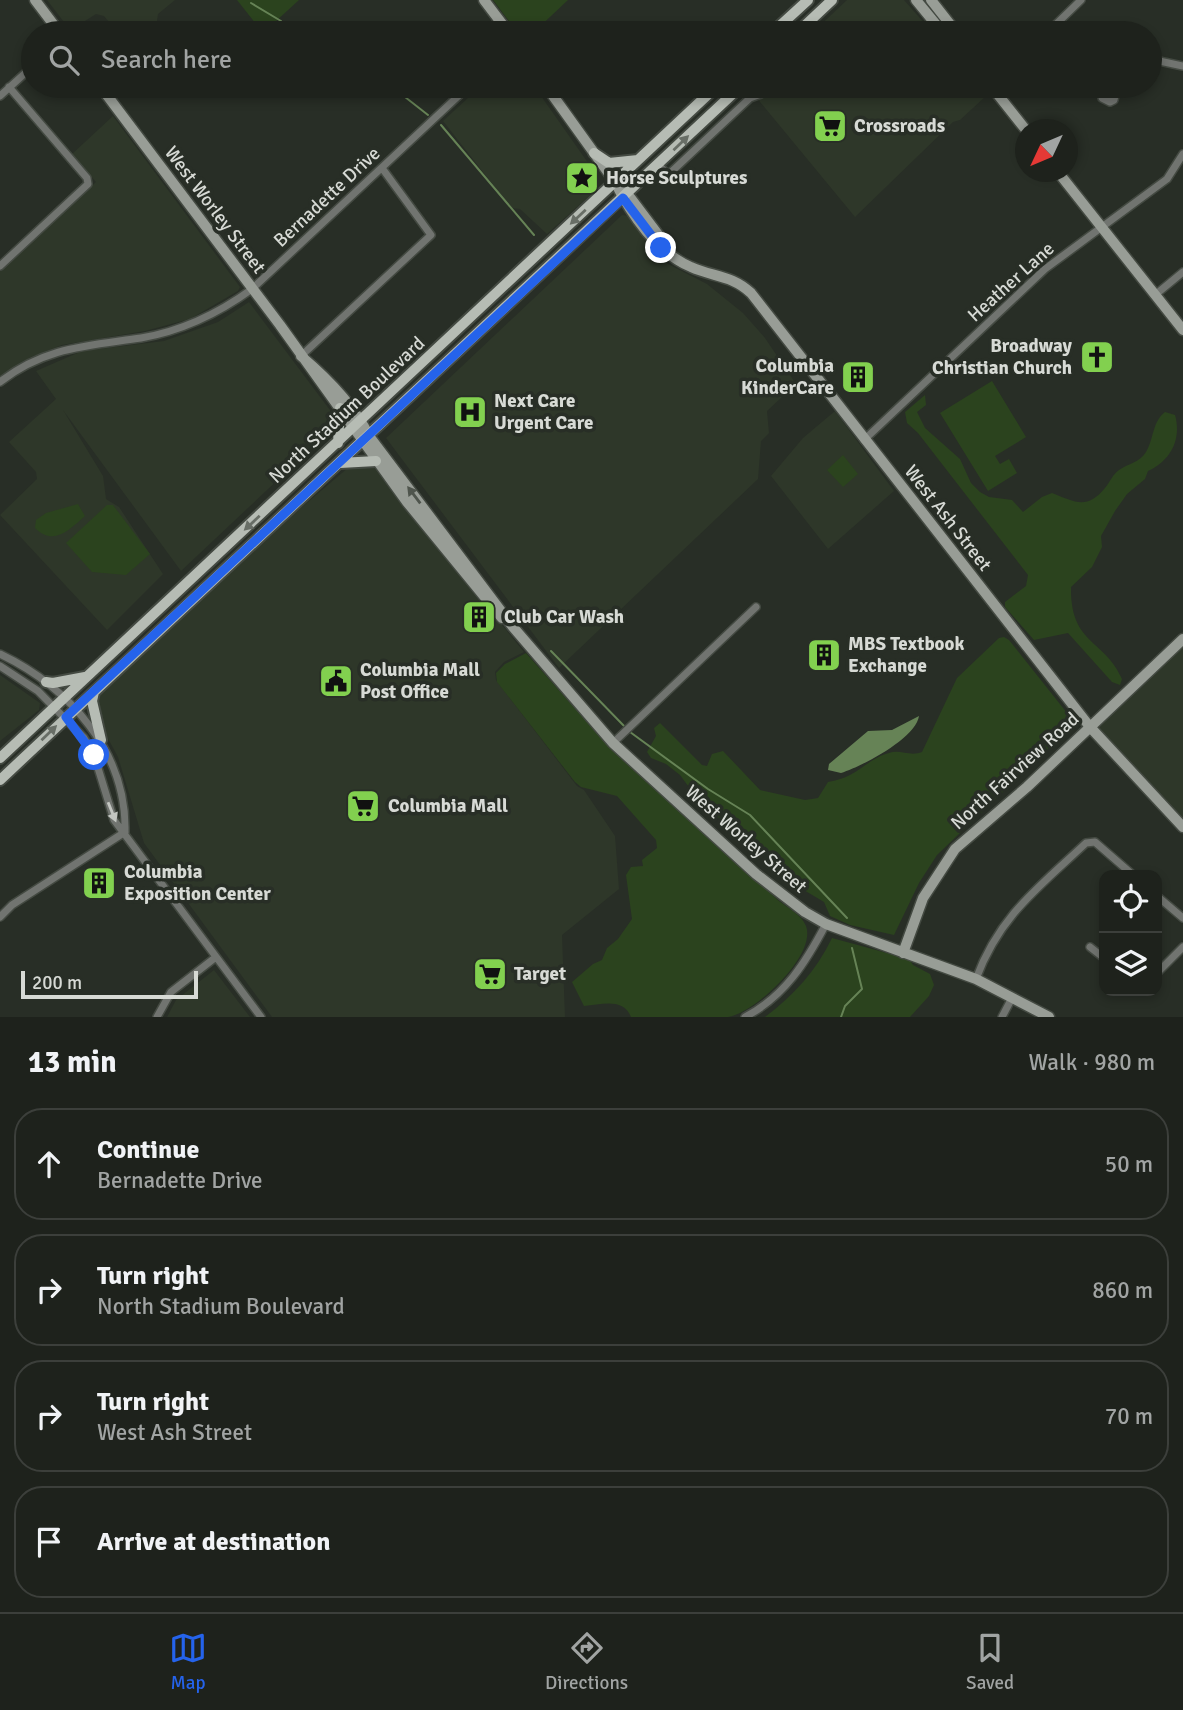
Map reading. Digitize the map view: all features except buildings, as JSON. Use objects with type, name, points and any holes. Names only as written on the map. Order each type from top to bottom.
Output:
[{"type":"main road","points":[[785,21],[808,0]]},
{"type":"main road","points":[[810,21],[832,0]]},
{"type":"main road","name":"North Stadium Boulevard","points":[[0,758],[704,98]]},
{"type":"main road","name":"North Stadium Boulevard","points":[[0,780],[728,98]]},
{"type":"main road","points":[[594,153],[609,163],[638,160]]},
{"type":"main road","points":[[338,443],[340,408]]},
{"type":"main road","points":[[340,463],[376,461]]},
{"type":"main road","points":[[46,682],[88,676]]},
{"type":"main road","points":[[94,692],[92,701],[101,740]]},
{"type":"street","points":[[35,0],[51,21]]},
{"type":"street","points":[[484,0],[500,21]]},
{"type":"street","points":[[916,0],[933,21]]},
{"type":"street","points":[[931,0],[948,21]]},
{"type":"street","points":[[1059,21],[1081,0]]},
{"type":"street","points":[[1162,62],[1183,66]]},
{"type":"street","points":[[0,96],[21,76]]},
{"type":"street","points":[[0,266],[88,184],[87,178],[9,87]]},
{"type":"street","name":"West Worley Street","points":[[109,98],[340,408],[358,424]]},
{"type":"street","name":"Bernadette Drive","points":[[0,382],[36,359],[66,348],[142,338],[187,326],[209,316],[252,289],[456,98]]},
{"type":"street","name":"West Ash Street","points":[[555,98],[626,195],[661,248],[693,268],[724,275],[743,286],[1090,727],[1183,827]]},
{"type":"street","points":[[658,164],[668,175],[750,98]]},
{"type":"street","points":[[1000,98],[1017,119]]},
{"type":"street","name":"Heather Lane","points":[[864,440],[1045,269],[1167,179],[1183,154]]},
{"type":"street","points":[[301,356],[431,235],[382,168]]},
{"type":"street","points":[[1066,182],[1183,330]]},
{"type":"street","points":[[1155,295],[1183,272]]},
{"type":"street","name":"West Worley Street","points":[[301,356],[323,374],[358,424],[376,461],[486,602],[513,626]]},
{"type":"street","name":"West Worley Street","points":[[366,439],[513,626],[617,739],[756,874],[804,912],[826,924],[976,979],[1049,1017]]},
{"type":"street","points":[[617,739],[756,607]]},
{"type":"street","name":"North Fairview Road","points":[[902,953],[923,898],[955,849],[1027,787],[1183,639]]},
{"type":"street","points":[[0,654],[65,697],[101,740],[126,814],[125,832]]},
{"type":"street","points":[[0,666],[66,717],[94,755],[114,820],[125,832],[133,849],[261,1017]]},
{"type":"street","points":[[0,917],[12,905],[125,832]]},
{"type":"street","points":[[976,979],[994,936],[1010,916],[1086,843],[1095,842],[1127,870]]},
{"type":"street","points":[[1162,900],[1183,918]]},
{"type":"street","points":[[745,1017],[759,1010],[790,982],[826,924]]},
{"type":"street","points":[[1090,947],[1099,954]]},
{"type":"street","points":[[1162,968],[1183,947]]},
{"type":"street","points":[[157,1017],[171,992],[216,957]]},
{"type":"street","points":[[1002,1017],[1012,998]]},
{"type":"shaded area","points":[[47,0],[175,0],[158,14],[157,21],[108,21],[104,16],[96,14],[85,21],[63,21]]},
{"type":"shaded area","points":[[237,0],[299,0],[276,21],[254,21]]},
{"type":"shaded area","points":[[493,0],[568,0],[546,21],[509,21]]},
{"type":"shaded area","points":[[847,0],[904,0],[922,21],[825,21]]},
{"type":"shaded area","points":[[468,98],[542,98],[598,177],[597,189],[547,234],[520,209],[511,208],[443,121]]},
{"type":"shaded area","name":"Crossroads","points":[[757,98],[984,98],[960,120],[953,122],[855,217]]},
{"type":"shaded area","points":[[113,116],[240,287],[238,291],[190,319],[145,331],[62,345],[31,357],[0,376],[0,271],[96,182],[71,155]]},
{"type":"shaded area","points":[[622,215],[629,216],[668,264],[707,284],[743,313],[765,338],[796,384],[767,411],[769,433],[761,441],[758,479],[559,668],[386,438]]},
{"type":"shaded area","points":[[249,302],[330,410],[334,427],[181,571],[63,410],[103,476],[106,499],[119,507],[163,574],[107,630],[0,515],[37,479],[36,472],[9,442],[56,399],[36,371],[82,351],[164,341],[218,322]]},
{"type":"shaded area","points":[[992,381],[1026,437],[995,456],[1000,464],[1009,459],[1017,473],[988,491],[940,413]]},
{"type":"shaded area","points":[[925,395],[926,405],[917,412],[925,428],[960,459],[971,483],[989,497],[1012,500],[1023,512],[1042,497],[1052,493],[1080,502],[1092,499],[1117,472],[1143,456],[1161,416],[1165,412],[1175,415],[1177,433],[1172,449],[1162,462],[1148,471],[1145,479],[1127,494],[1101,536],[1102,547],[1092,567],[1071,587],[1076,620],[1082,631],[1115,666],[1122,679],[1120,685],[1112,682],[1068,633],[1034,640],[1005,607],[1005,602],[1026,586],[1028,575],[918,433],[907,423],[905,412]]},
{"type":"shaded area","points":[[835,411],[894,491],[828,549],[771,476],[803,438]]},
{"type":"shaded area","points":[[843,455],[858,474],[843,487],[827,470]]},
{"type":"shaded area","name":"Columbia Mall","points":[[368,463],[524,652],[504,662],[495,672],[496,680],[577,786],[584,790],[615,836],[619,889],[562,935],[565,1017],[272,1017],[144,843],[118,757],[99,722],[99,695],[296,512],[349,467]]},
{"type":"shaded area","points":[[78,504],[85,516],[61,534],[49,536],[35,528],[36,520],[46,513]]},
{"type":"shaded area","points":[[107,505],[113,505],[150,554],[126,575],[92,572],[66,543]]},
{"type":"shaded area","points":[[1004,637],[1075,723],[937,855],[919,883],[894,935],[850,925],[830,916],[824,902],[792,883],[785,871],[775,864],[775,857],[753,843],[747,830],[708,813],[680,775],[666,764],[651,758],[647,752],[656,736],[654,728],[660,723],[702,765],[707,766],[712,754],[723,751],[760,790],[805,800],[818,798],[828,782],[839,780],[881,756],[893,752],[922,752],[957,678],[999,638]]},
{"type":"shaded area","points":[[1183,639],[1183,827],[1090,727]]},
{"type":"shaded area","points":[[526,653],[609,747],[804,922],[807,938],[802,952],[781,981],[753,1005],[728,1017],[631,1017],[617,1004],[584,1006],[572,982],[602,960],[607,948],[618,939],[632,919],[626,875],[631,867],[643,866],[642,860],[657,848],[656,840],[617,796],[581,787],[575,782],[497,682],[496,673],[505,664]]},
{"type":"shaded area","points":[[0,675],[40,703],[39,710],[0,741]]},
{"type":"shaded area","points":[[919,716],[909,733],[875,758],[841,773],[828,770],[829,764],[868,731],[892,730]]},
{"type":"shaded area","points":[[832,938],[909,959],[913,965],[930,974],[934,985],[929,996],[910,1017],[765,1017],[803,982]]},
{"type":"shaded area","points":[[214,970],[250,1017],[167,1017],[176,1000]]},
{"type":"waterway","points":[[251,3],[281,21]]},
{"type":"waterway","points":[[406,98],[428,115]]},
{"type":"waterway","points":[[441,125],[534,235]]},
{"type":"waterway","points":[[551,651],[626,728]]},
{"type":"waterway","points":[[630,732],[708,789],[750,815],[847,918]]},
{"type":"waterway","points":[[841,1017],[845,1006],[862,989],[852,948]]},
{"type":"place","name":"Crossroads","points":[[830,126]]},
{"type":"place","name":"Horse Sculptures","points":[[582,178]]},
{"type":"place","name":"Broadway Christian Church","points":[[1097,357]]},
{"type":"place","name":"Columbia KinderCare","points":[[858,377]]},
{"type":"place","name":"Next Care Urgent Care","points":[[470,412]]},
{"type":"place","name":"Club Car Wash","points":[[479,617]]},
{"type":"place","name":"MBS Textbook Exchange","points":[[824,655]]},
{"type":"place","name":"Columbia Mall Post Office","points":[[336,681]]},
{"type":"place","name":"Columbia Mall","points":[[363,806]]},
{"type":"place","name":"Columbia Exposition Center","points":[[99,883]]},
{"type":"place","name":"Target","points":[[490,974]]},
{"type":"route","points":[[94,755],[66,717],[623,198],[661,248]]}]
